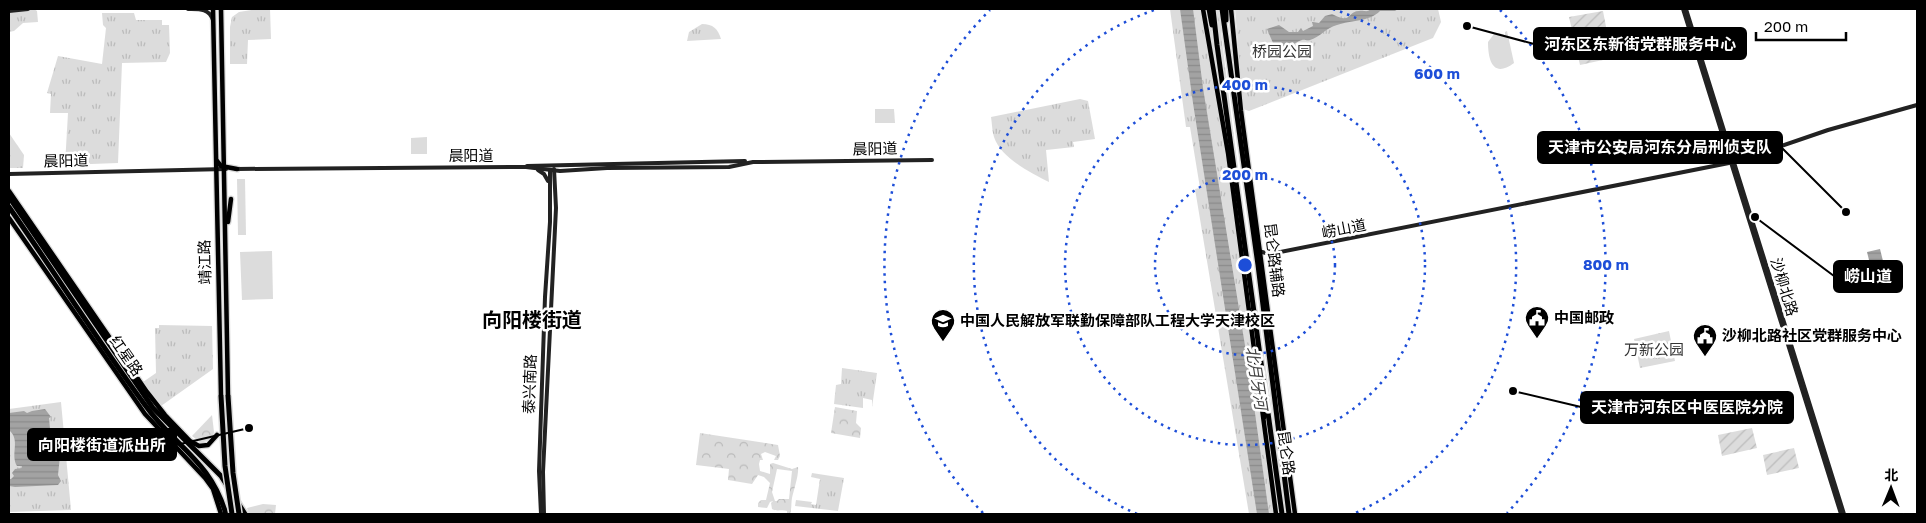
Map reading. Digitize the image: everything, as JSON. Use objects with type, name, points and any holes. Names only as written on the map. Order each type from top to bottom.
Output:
[{"type":"highway","points":[[1209,9],[1213,19]]},
{"type":"highway","name":"昆仑路","points":[[1214,9],[1213,19],[1216,45],[1282,514]]},
{"type":"highway","name":"昆仑路","points":[[1222,9],[1258,265],[1290,514]]},
{"type":"highway","points":[[1226,9],[1227,43]]},
{"type":"highway","name":"红星路","points":[[9,197],[153,408],[221,476],[245,514]]},
{"type":"highway","name":"红星路","points":[[9,207],[153,416],[187,449],[213,483],[226,514]]},
{"type":"highway","name":"靖江路","points":[[221,396],[225,466],[232,514]]},
{"type":"highway","name":"靖江路","points":[[228,396],[233,473],[239,514]]},
{"type":"highway","points":[[1264,417],[1265,397]]},
{"type":"highway","points":[[153,408],[161,410]]},
{"type":"highway","points":[[153,416],[155,423]]},
{"type":"main road","points":[[9,11],[28,9]]},
{"type":"main road","points":[[188,9],[207,11],[211,15],[213,22]]},
{"type":"main road","name":"靖江路","points":[[213,9],[221,396]]},
{"type":"main road","name":"靖江路","points":[[219,9],[221,23],[226,230],[228,396]]},
{"type":"main road","points":[[1203,9],[1224,128],[1276,514]]},
{"type":"main road","name":"昆仑路辅路","points":[[1231,9],[1241,111],[1295,514]]},
{"type":"main road","name":"沙柳北路","points":[[1684,9],[1842,514]]},
{"type":"main road","name":"崂山道","points":[[1262,260],[1267,257],[1732,162],[1795,141],[1917,105]]},
{"type":"main road","points":[[1224,128],[1232,150]]},
{"type":"main road","points":[[223,159],[226,165],[237,168]]},
{"type":"main road","name":"晨阳道","points":[[237,168],[526,167],[552,169],[932,159]]},
{"type":"main road","points":[[216,160],[224,168],[237,168]]},
{"type":"main road","name":"崂山道","points":[[1261,253],[1270,254],[1303,248],[1732,162]]},
{"type":"main road","name":"晨阳道","points":[[237,168],[542,166],[552,169]]},
{"type":"main road","name":"晨阳道","points":[[9,173],[224,168]]},
{"type":"main road","points":[[538,169],[544,174],[549,183]]},
{"type":"main road","name":"泰兴南路","points":[[542,514],[556,208],[555,183],[552,169]]},
{"type":"main road","name":"泰兴南路","points":[[542,514],[538,471],[544,305],[550,222],[549,183],[552,169]]},
{"type":"main road","points":[[9,190],[161,410],[196,445],[208,445],[217,435]]},
{"type":"main road","points":[[226,230],[231,199]]},
{"type":"main road","points":[[9,218],[145,414],[213,489],[221,514]]},
{"type":"main road","points":[[1255,247],[1261,253]]},
{"type":"main road","points":[[1258,265],[1262,260]]},
{"type":"green space","points":[[9,9],[34,9],[37,11],[38,22],[23,23],[14,31],[9,32]]},
{"type":"green space","points":[[270,9],[271,39],[248,40],[247,64],[230,64],[230,27],[232,17],[239,12]]},
{"type":"green space","points":[[1170,9],[1222,9],[1221,32],[1280,514],[1249,514],[1195,189],[1200,188],[1190,127],[1186,127]]},
{"type":"green space","name":"桥园公园","points":[[1235,9],[1438,9],[1441,22],[1433,38],[1249,111],[1243,109]]},
{"type":"green space","points":[[1603,11],[1612,58],[1580,65],[1569,17]]},
{"type":"green space","points":[[102,13],[134,13],[136,20],[162,20],[162,25],[169,25],[170,53],[166,62],[122,63],[118,163],[65,165],[68,113],[50,113],[51,94],[47,93],[58,56],[102,64],[106,28],[103,25]]},
{"type":"green space","points":[[702,24],[714,28],[721,39],[687,41],[689,32]]},
{"type":"green space","points":[[1507,31],[1514,63],[1502,69],[1497,68],[1489,56],[1488,42],[1494,34],[1505,35]]},
{"type":"green space","points":[[1500,35],[1506,41],[1510,54],[1508,66],[1501,68],[1494,63],[1490,45],[1493,38]]},
{"type":"green space","points":[[1080,99],[1088,101],[1095,139],[1073,142],[1074,147],[1046,150],[1049,182],[1017,164],[1003,152],[993,135],[991,117]]},
{"type":"green space","points":[[875,109],[894,109],[895,123],[875,123]]},
{"type":"green space","points":[[9,133],[24,155],[23,168],[9,168]]},
{"type":"green space","points":[[427,137],[427,154],[411,154],[411,138]]},
{"type":"green space","points":[[237,179],[245,179],[246,235],[238,235]]},
{"type":"green space","points":[[272,251],[273,299],[242,300],[240,252]]},
{"type":"green space","points":[[159,325],[212,326],[213,369],[161,406],[143,382],[156,373],[155,328],[159,328]]},
{"type":"green space","name":"万新公园","points":[[1669,331],[1675,361],[1640,368],[1634,339]]},
{"type":"green space","points":[[842,368],[877,373],[872,407],[872,400],[863,398],[863,408],[834,404],[836,385],[841,384]]},
{"type":"green space","points":[[61,402],[71,510],[9,512],[9,409]]},
{"type":"green space","points":[[835,407],[857,411],[856,423],[861,428],[860,438],[831,433]]},
{"type":"green space","points":[[212,415],[214,432],[212,439],[201,443],[192,436]]},
{"type":"green space","points":[[1752,428],[1757,448],[1722,456],[1718,435]]},
{"type":"green space","points":[[700,433],[778,445],[780,456],[778,460],[774,460],[776,456],[765,452],[761,454],[763,460],[760,460],[760,471],[770,474],[770,464],[773,463],[792,469],[798,467],[790,514],[787,514],[785,510],[772,509],[771,503],[773,501],[770,502],[767,508],[758,507],[758,503],[761,500],[766,500],[770,483],[764,477],[758,475],[752,484],[728,480],[729,469],[696,465]],"holes":[[[777,469],[792,471],[789,499],[775,501],[772,492]]]},
{"type":"green space","points":[[1794,448],[1799,468],[1767,475],[1763,455]]},
{"type":"green space","points":[[812,473],[844,478],[838,511],[795,506],[796,500],[812,502],[811,504],[816,505],[820,479],[811,477]]},
{"type":"green space","points":[[263,504],[276,505],[275,514],[249,514],[247,508]]},
{"type":"shaded area","points":[[1180,9],[1193,9],[1203,88],[1249,370],[1269,514],[1257,514]]},
{"type":"shaded area","points":[[1371,9],[1398,9],[1395,11],[1380,11],[1376,15],[1365,19],[1333,26],[1313,39],[1300,41],[1289,48],[1273,43],[1267,29],[1279,25],[1289,32],[1298,32],[1301,28],[1303,31],[1313,26],[1312,22],[1319,23],[1325,16],[1332,14],[1347,18],[1355,12]]},
{"type":"shaded area","points":[[1880,249],[1885,269],[1872,272],[1867,252]]},
{"type":"shaded area","points":[[45,409],[51,417],[49,418],[50,429],[54,431],[55,446],[52,450],[52,456],[60,456],[58,475],[61,481],[58,485],[9,486],[9,479],[14,476],[12,473],[15,469],[22,468],[22,466],[17,466],[14,457],[15,443],[13,434],[9,430],[9,413],[24,411],[27,413]]},
{"type":"place","name":"河东区东新街党群服务中心","points":[[1467,26]]},
{"type":"place","name":"天津市公安局河东分局刑侦支队","points":[[1846,212]]},
{"type":"place","name":"崂山道","points":[[1755,217]]},
{"type":"place","name":"中国邮政","points":[[1537,339]]},
{"type":"place","name":"中国人民解放军联勤保障部队工程大学天津校区","points":[[943,342]]},
{"type":"place","name":"沙柳北路社区党群服务中心","points":[[1705,357]]},
{"type":"place","name":"天津市河东区中医医院分院","points":[[1513,391]]},
{"type":"place","name":"向阳楼街道派出所","points":[[249,428]]},
{"type":"district","name":"向阳楼街道","points":[[532,320]]},
{"type":"water label","name":"北月牙河","points":[[1257,378]]}]
